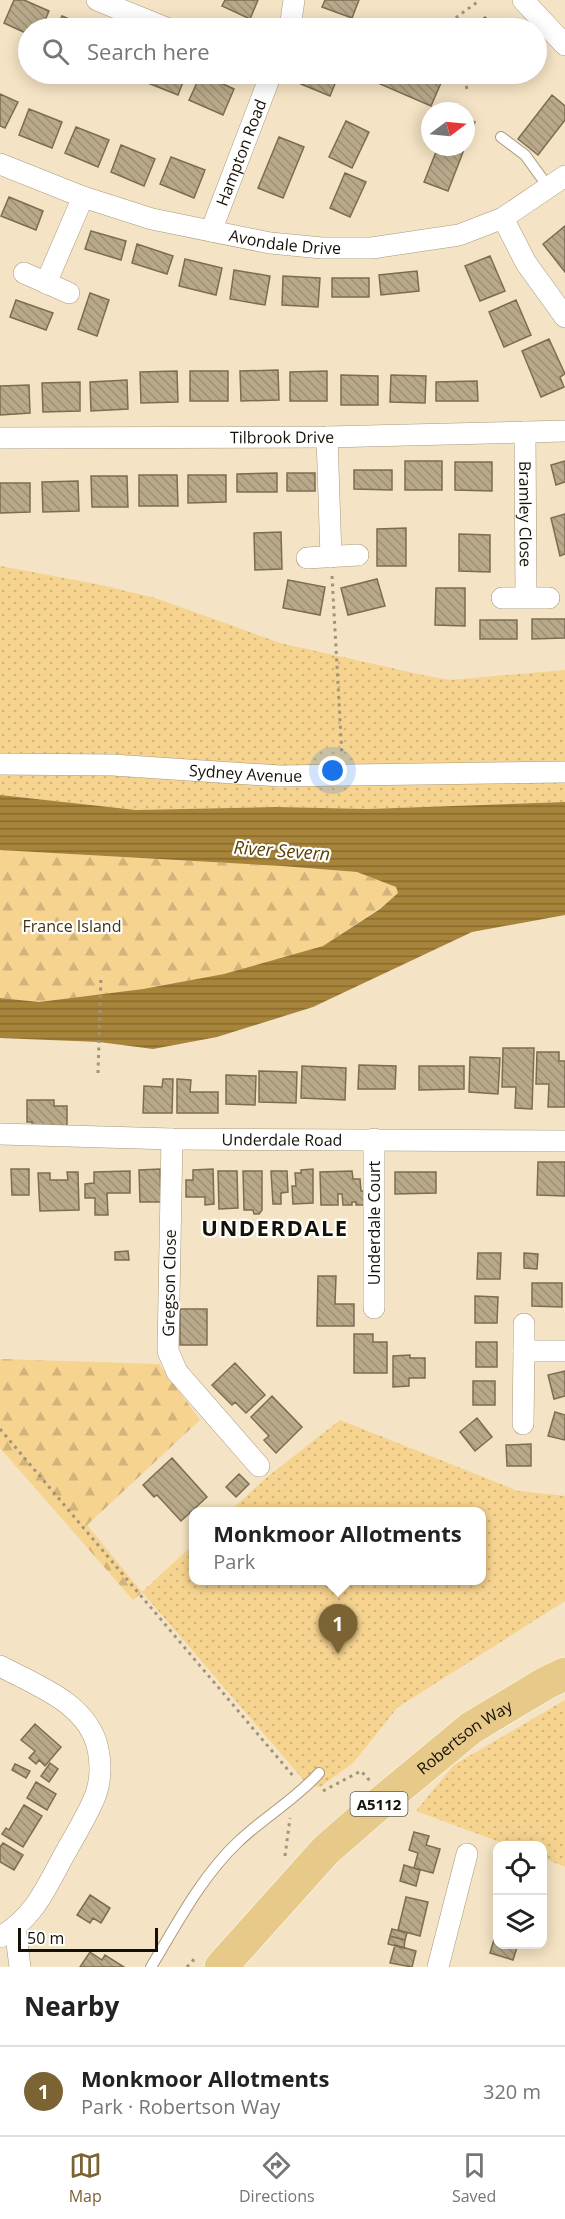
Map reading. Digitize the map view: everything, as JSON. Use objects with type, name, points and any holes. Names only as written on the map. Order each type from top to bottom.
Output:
[{"type":"main road","name":"Robertson Way","points":[[221,1967],[326,1850],[373,1809],[471,1728],[565,1674]]},
{"type":"street","points":[[97,0],[141,18]]},
{"type":"street","points":[[291,18],[294,0]]},
{"type":"street","points":[[523,0],[540,18]]},
{"type":"street","points":[[547,26],[565,45]]},
{"type":"street","name":"Hampton Road","points":[[211,231],[267,84]]},
{"type":"street","name":"Avondale Drive","points":[[0,164],[83,197],[152,219],[270,243],[322,248],[372,248],[459,235],[503,218],[557,182]]},
{"type":"street","points":[[46,283],[83,197]]},
{"type":"street","points":[[503,218],[526,263],[565,317]]},
{"type":"street","points":[[24,273],[69,293]]},
{"type":"street","name":"Tilbrook Drive","points":[[0,438],[327,437],[565,431]]},
{"type":"street","name":"Bramley Close","points":[[525,432],[526,597]]},
{"type":"street","points":[[327,437],[331,557]]},
{"type":"street","points":[[307,558],[358,555]]},
{"type":"street","points":[[502,597],[549,598]]},
{"type":"street","name":"Sydney Avenue","points":[[0,764],[113,765],[280,776],[565,772]]},
{"type":"street","name":"Underdale Road","points":[[0,1134],[172,1139],[565,1141]]},
{"type":"street","name":"Gregson Close","points":[[172,1139],[168,1351],[177,1372],[259,1466]]},
{"type":"street","name":"Underdale Court","points":[[374,1139],[374,1308]]},
{"type":"street","points":[[523,1424],[524,1324]]},
{"type":"street","points":[[524,1351],[565,1352]]},
{"type":"street","points":[[0,1666],[64,1700],[79,1712],[89,1725],[100,1758],[100,1779],[96,1795],[87,1813],[35,1907],[8,1932],[20,1967]]},
{"type":"street","points":[[438,1967],[467,1854]]},
{"type":"lane","points":[[501,137],[557,182]]},
{"type":"lane","points":[[151,1967],[205,1879],[238,1842],[304,1790],[319,1773]]},
{"type":"path","points":[[455,18],[480,0]]},
{"type":"path","points":[[466,84],[468,93]]},
{"type":"path","points":[[331,557],[343,775]]},
{"type":"path","points":[[98,1073],[101,976]]},
{"type":"path","points":[[0,1429],[304,1790],[318,1794],[361,1770],[371,1782]]},
{"type":"path","points":[[284,1858],[293,1799]]},
{"type":"green space","points":[[0,566],[101,585],[155,598],[280,643],[427,676],[450,680],[565,670],[565,765],[279,773],[0,756]]},
{"type":"green space","points":[[0,772],[565,780],[565,802],[368,809],[276,807],[136,810],[0,795]]},
{"type":"green space","name":"France Island","points":[[0,850],[357,872],[396,887],[398,893],[380,908],[323,946],[224,974],[143,989],[39,1002],[0,998]]},
{"type":"green space","points":[[0,1359],[159,1364],[200,1420],[87,1525],[142,1592],[133,1600],[0,1448]]},
{"type":"green space","points":[[340,1420],[518,1491],[565,1496],[565,1601],[398,1707],[353,1763],[320,1787],[308,1785],[142,1592],[189,1549],[189,1585],[486,1585],[486,1507],[234,1507],[266,1478]]},
{"type":"green space","points":[[565,1700],[565,1867],[547,1860],[547,1841],[497,1841],[416,1811],[454,1765]]},
{"type":"water","name":"River Severn","points":[[0,795],[136,810],[276,807],[368,809],[565,802],[565,915],[472,932],[313,1007],[217,1037],[153,1049],[99,1042],[0,1038],[0,998],[39,1002],[143,989],[224,974],[323,946],[380,909],[398,893],[396,887],[357,872],[0,850]]},
{"type":"building","points":[[14,0],[24,0],[49,11],[46,18],[18,18],[18,29],[4,23]]},
{"type":"building","points":[[225,0],[258,0],[250,18],[222,6]]},
{"type":"building","points":[[325,0],[359,0],[352,18],[322,7]]},
{"type":"building","points":[[150,84],[182,84],[178,95]]},
{"type":"building","points":[[196,84],[223,84],[234,89],[223,115],[189,100]]},
{"type":"building","points":[[301,84],[335,84],[330,96]]},
{"type":"building","points":[[380,84],[441,84],[433,102],[422,102]]},
{"type":"building","points":[[0,94],[18,102],[5,128],[0,126]]},
{"type":"building","points":[[552,95],[565,106],[565,120],[538,155],[518,139]]},
{"type":"building","points":[[29,109],[62,122],[52,148],[19,135]]},
{"type":"building","points":[[346,121],[369,132],[352,168],[329,157]]},
{"type":"building","points":[[76,127],[109,140],[98,167],[65,153]]},
{"type":"building","points":[[279,137],[304,147],[283,198],[258,188]]},
{"type":"building","points":[[121,145],[155,159],[144,186],[111,172]]},
{"type":"building","points":[[434,156],[462,156],[448,191],[424,182]]},
{"type":"building","points":[[171,157],[205,170],[194,198],[160,184]]},
{"type":"building","points":[[345,173],[366,182],[350,217],[330,208]]},
{"type":"building","points":[[9,197],[43,211],[36,230],[1,216]]},
{"type":"building","points":[[565,226],[565,272],[543,244]]},
{"type":"building","points":[[91,231],[126,241],[121,260],[85,249]]},
{"type":"building","points":[[137,244],[173,256],[167,274],[132,263]]},
{"type":"building","points":[[490,256],[505,291],[480,301],[465,266]]},
{"type":"building","points":[[185,259],[222,268],[216,295],[179,286]]},
{"type":"building","points":[[234,270],[270,276],[265,305],[230,299]]},
{"type":"building","points":[[417,271],[419,291],[381,295],[379,275]]},
{"type":"building","points":[[283,276],[320,278],[318,307],[282,305]]},
{"type":"building","points":[[332,278],[369,278],[369,297],[332,297]]},
{"type":"building","points":[[90,293],[109,300],[97,336],[78,329]]},
{"type":"building","points":[[16,300],[53,313],[46,330],[10,317]]},
{"type":"building","points":[[516,300],[531,335],[504,347],[489,312]]},
{"type":"building","points":[[549,339],[565,374],[560,377],[564,387],[541,397],[522,351]]},
{"type":"building","points":[[278,370],[279,400],[241,401],[240,371]]},
{"type":"building","points":[[177,371],[178,402],[141,403],[140,372]]},
{"type":"building","points":[[190,371],[228,371],[228,401],[190,401]]},
{"type":"building","points":[[327,371],[327,401],[290,401],[290,372]]},
{"type":"building","points":[[341,375],[378,376],[378,405],[341,405]]},
{"type":"building","points":[[391,375],[426,376],[425,403],[390,402]]},
{"type":"building","points":[[127,380],[128,409],[91,411],[90,382]]},
{"type":"building","points":[[477,381],[478,401],[436,401],[436,382]]},
{"type":"building","points":[[80,382],[80,411],[43,412],[42,383]]},
{"type":"building","points":[[29,385],[30,413],[0,415],[0,386]]},
{"type":"building","points":[[405,461],[442,461],[442,490],[405,490]]},
{"type":"building","points":[[565,461],[565,482],[556,485],[551,465]]},
{"type":"building","points":[[455,462],[492,462],[492,491],[455,490]]},
{"type":"building","points":[[354,470],[392,470],[392,490],[354,489]]},
{"type":"building","points":[[277,473],[277,492],[237,492],[237,474]]},
{"type":"building","points":[[287,473],[315,473],[315,491],[287,491]]},
{"type":"building","points":[[139,475],[177,475],[178,506],[139,506]]},
{"type":"building","points":[[188,475],[226,475],[226,502],[188,503]]},
{"type":"building","points":[[91,476],[127,476],[128,507],[92,507]]},
{"type":"building","points":[[78,481],[79,511],[43,512],[42,482]]},
{"type":"building","points":[[0,483],[30,483],[30,512],[0,513]]},
{"type":"building","points":[[565,514],[565,554],[560,556],[551,518]]},
{"type":"building","points":[[406,528],[406,566],[377,566],[377,529]]},
{"type":"building","points":[[281,532],[282,569],[255,570],[254,533]]},
{"type":"building","points":[[459,534],[490,535],[490,572],[459,571]]},
{"type":"building","points":[[377,579],[385,606],[348,615],[341,588]]},
{"type":"building","points":[[288,580],[325,587],[320,615],[283,608]]},
{"type":"building","points":[[436,588],[465,588],[465,626],[435,625]]},
{"type":"building","points":[[532,619],[565,619],[565,638],[532,639]]},
{"type":"building","points":[[480,620],[517,620],[517,639],[480,639]]},
{"type":"building","points":[[503,1048],[534,1048],[532,1109],[515,1108],[516,1087],[502,1087]]},
{"type":"building","points":[[537,1052],[559,1052],[559,1061],[565,1061],[565,1107],[548,1107],[549,1084],[536,1084]]},
{"type":"building","points":[[470,1057],[500,1058],[498,1094],[469,1092]]},
{"type":"building","points":[[359,1065],[396,1066],[395,1089],[358,1089]]},
{"type":"building","points":[[302,1066],[346,1068],[345,1100],[301,1098]]},
{"type":"building","points":[[419,1066],[464,1066],[464,1089],[419,1090]]},
{"type":"building","points":[[259,1071],[297,1072],[296,1103],[259,1102]]},
{"type":"building","points":[[226,1075],[256,1076],[255,1105],[226,1104]]},
{"type":"building","points":[[163,1079],[173,1079],[172,1113],[143,1113],[144,1086],[162,1087]]},
{"type":"building","points":[[177,1079],[191,1080],[190,1092],[218,1092],[218,1113],[177,1113]]},
{"type":"building","points":[[27,1100],[54,1100],[54,1106],[67,1106],[67,1131],[32,1131],[32,1122],[27,1122]]},
{"type":"building","points":[[538,1162],[565,1162],[565,1196],[537,1195]]},
{"type":"building","points":[[11,1169],[29,1169],[29,1195],[12,1195]]},
{"type":"building","points":[[160,1169],[161,1202],[140,1202],[139,1170]]},
{"type":"building","points":[[213,1169],[214,1204],[205,1205],[205,1197],[186,1197],[186,1180],[193,1180],[193,1170]]},
{"type":"building","points":[[313,1169],[313,1203],[293,1204],[292,1186],[296,1186],[295,1173]]},
{"type":"building","points":[[130,1171],[130,1193],[107,1193],[108,1215],[95,1215],[95,1198],[85,1198],[85,1184],[94,1183],[94,1172]]},
{"type":"building","points":[[218,1171],[237,1171],[238,1208],[219,1209]]},
{"type":"building","points":[[243,1171],[262,1171],[262,1210],[259,1214],[254,1214],[253,1210],[244,1210]]},
{"type":"building","points":[[271,1171],[287,1171],[288,1192],[281,1193],[281,1204],[273,1204]]},
{"type":"building","points":[[352,1171],[353,1179],[360,1179],[361,1191],[367,1191],[368,1205],[356,1205],[356,1202],[352,1202],[352,1205],[343,1205],[342,1194],[338,1194],[338,1205],[321,1205],[320,1172]]},
{"type":"building","points":[[67,1172],[78,1172],[79,1210],[40,1211],[38,1173],[50,1173],[50,1180],[68,1180]]},
{"type":"building","points":[[395,1172],[436,1172],[436,1193],[395,1194]]},
{"type":"building","points":[[128,1251],[129,1260],[115,1260],[115,1252]]},
{"type":"building","points":[[478,1253],[501,1253],[500,1279],[477,1279]]},
{"type":"building","points":[[524,1253],[538,1254],[537,1269],[524,1268]]},
{"type":"building","points":[[318,1276],[336,1276],[335,1304],[354,1304],[354,1326],[317,1326]]},
{"type":"building","points":[[532,1283],[562,1283],[562,1307],[532,1306]]},
{"type":"building","points":[[475,1296],[498,1297],[497,1323],[475,1323]]},
{"type":"building","points":[[180,1309],[207,1309],[207,1345],[180,1345]]},
{"type":"building","points":[[354,1334],[373,1334],[373,1342],[387,1342],[387,1373],[354,1373]]},
{"type":"building","points":[[476,1342],[497,1342],[497,1367],[476,1367]]},
{"type":"building","points":[[410,1355],[410,1358],[425,1358],[425,1378],[409,1378],[409,1386],[393,1387],[393,1356]]},
{"type":"building","points":[[235,1363],[265,1395],[246,1413],[235,1402],[232,1405],[212,1385]]},
{"type":"building","points":[[565,1371],[565,1396],[554,1399],[548,1375]]},
{"type":"building","points":[[473,1381],[495,1381],[495,1405],[473,1405]]},
{"type":"building","points":[[272,1396],[302,1427],[276,1453],[264,1440],[269,1436],[251,1417]]},
{"type":"building","points":[[555,1412],[565,1415],[565,1440],[548,1436]]},
{"type":"building","points":[[477,1418],[492,1437],[475,1451],[460,1432]]},
{"type":"building","points":[[531,1444],[531,1466],[507,1466],[506,1445]]},
{"type":"building","points":[[172,1458],[207,1497],[196,1507],[189,1507],[189,1514],[181,1521],[157,1495],[154,1497],[143,1485]]},
{"type":"building","points":[[239,1474],[249,1484],[236,1497],[226,1487]]},
{"type":"building","points":[[35,1724],[61,1747],[45,1766],[39,1760],[36,1764],[29,1758],[35,1751],[21,1740]]},
{"type":"building","points":[[50,1763],[58,1769],[49,1782],[41,1776]]},
{"type":"building","points":[[15,1764],[30,1771],[26,1778],[12,1770]]},
{"type":"building","points":[[36,1782],[56,1794],[47,1810],[27,1798]]},
{"type":"building","points":[[24,1805],[42,1816],[23,1847],[2,1834],[6,1828],[9,1830]]},
{"type":"building","points":[[414,1832],[429,1836],[426,1845],[440,1849],[433,1873],[414,1868],[418,1853],[409,1850]]},
{"type":"building","points":[[3,1843],[23,1855],[14,1870],[0,1862],[0,1847]]},
{"type":"building","points":[[404,1865],[420,1870],[416,1886],[400,1881]]},
{"type":"building","points":[[90,1895],[110,1908],[101,1923],[93,1918],[90,1923],[77,1915]]},
{"type":"building","points":[[406,1897],[428,1902],[420,1936],[398,1930]]},
{"type":"building","points":[[392,1929],[407,1933],[405,1940],[390,1936]]},
{"type":"building","points":[[390,1936],[405,1940],[404,1948],[388,1944]]},
{"type":"building","points":[[493,1943],[493,1949],[516,1949],[513,1960],[490,1953]]},
{"type":"building","points":[[395,1945],[416,1951],[412,1967],[390,1963]]},
{"type":"building","points":[[90,1952],[102,1960],[105,1955],[124,1967],[80,1967]]},
{"type":"place","name":"Monkmoor Allotments","points":[[338,1654]]},
{"type":"district","name":"UNDERDALE","points":[[275,1227]]}]
